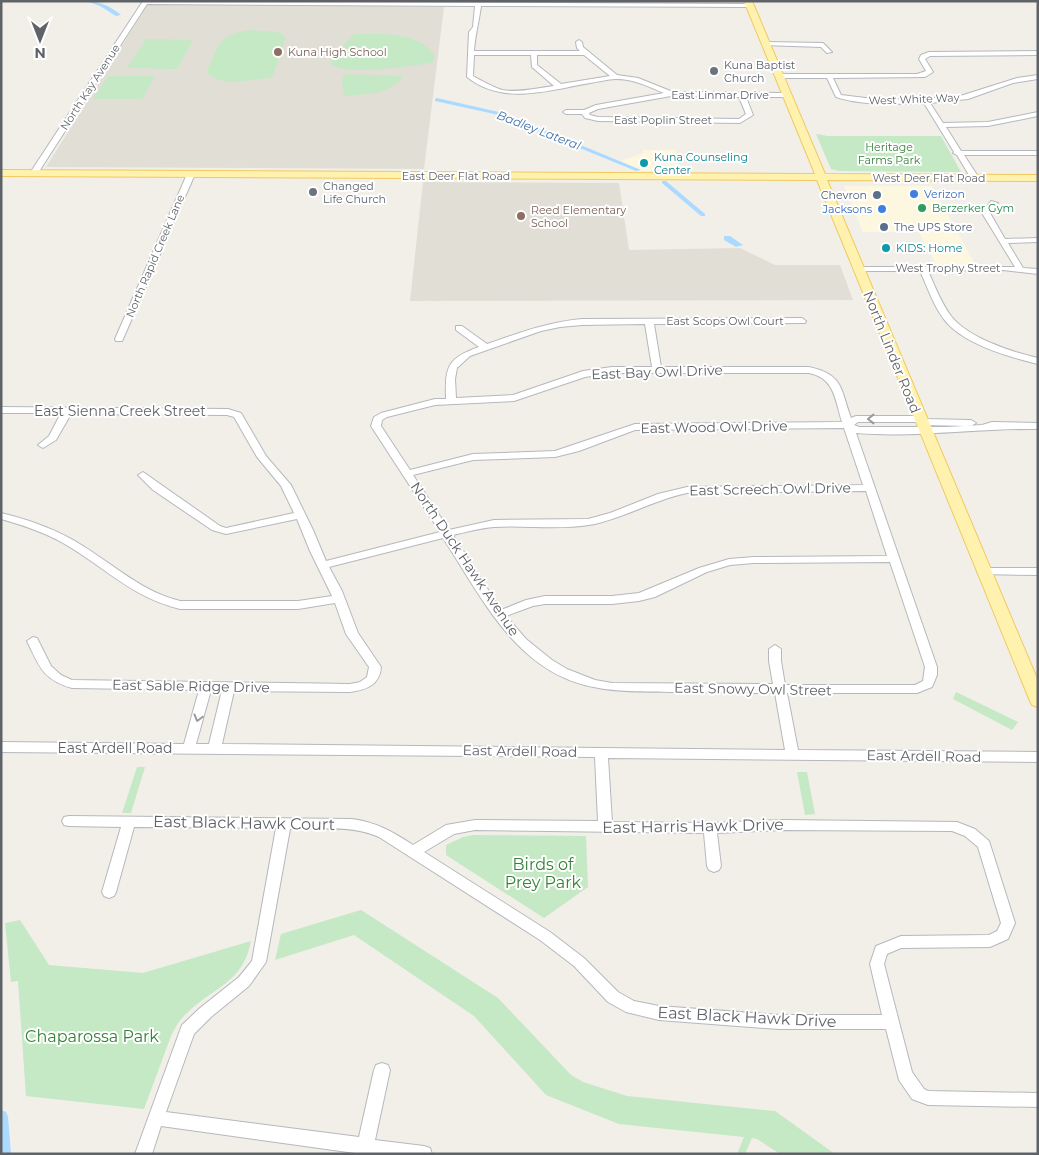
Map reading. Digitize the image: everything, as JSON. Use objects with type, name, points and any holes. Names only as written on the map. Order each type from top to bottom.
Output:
[{"type":"main road","name":"North Linder Road","points":[[749,4],[1038,701]]},
{"type":"main road","name":"East Deer Flat Road","points":[[1,173],[820,178]]},
{"type":"main road","name":"West Deer Flat Road","points":[[820,178],[1038,178]]},
{"type":"street","points":[[146,2],[478,5],[749,4]]},
{"type":"street","name":"North Kay Avenue","points":[[34,173],[146,2]]},
{"type":"street","points":[[478,5],[476,27],[472,32],[470,77],[499,91],[508,93],[528,92],[615,77],[636,79],[672,94]]},
{"type":"street","points":[[579,42],[580,48],[615,77]]},
{"type":"street","points":[[765,44],[823,44],[828,52]]},
{"type":"street","points":[[471,53],[586,53]]},
{"type":"street","points":[[534,53],[534,66],[560,87]]},
{"type":"street","points":[[779,76],[925,75],[930,72],[922,59],[923,56],[929,54],[1038,53]]},
{"type":"street","name":"West White Way","points":[[828,76],[838,96],[847,99],[924,100],[966,97],[1007,82],[1038,77]]},
{"type":"street","name":"East Linmar Drive","points":[[566,112],[586,112],[596,108],[672,94],[786,95]]},
{"type":"street","name":"East Poplin Street","points":[[586,112],[587,117],[598,119],[744,120],[750,115],[742,95]]},
{"type":"street","points":[[924,100],[974,178]]},
{"type":"street","points":[[940,125],[988,124],[1038,114]]},
{"type":"street","points":[[957,153],[1038,153]]},
{"type":"street","name":"North Rapid Creek Lane","points":[[119,339],[191,174]]},
{"type":"street","points":[[994,203],[986,213],[1020,269]]},
{"type":"street","points":[[1002,241],[1038,240]]},
{"type":"street","points":[[923,268],[946,316],[956,326],[1004,352],[1033,361]]},
{"type":"street","name":"West Trophy Street","points":[[858,269],[1020,269],[1038,272]]},
{"type":"street","points":[[649,321],[657,370]]},
{"type":"street","name":"East Scops Owl Court","points":[[451,400],[451,368],[453,363],[467,354],[538,329],[560,324],[649,321],[802,321]]},
{"type":"street","points":[[458,328],[485,348]]},
{"type":"street","name":"East Bay Owl Drive","points":[[377,419],[384,415],[435,402],[514,398],[596,371],[809,370],[823,373],[833,381],[847,425]]},
{"type":"street","name":"East Sienna Creek Street","points":[[1,410],[228,412],[238,415],[262,457],[286,485],[300,515]]},
{"type":"street","points":[[43,445],[53,438],[67,411]]},
{"type":"street","name":"North Duck Hawk Avenue","points":[[377,419],[376,426],[512,632],[559,671],[577,680]]},
{"type":"street","name":"East Wood Owl Drive","points":[[407,474],[482,456],[555,454],[614,433],[641,427],[847,425],[856,419],[969,430],[1000,426],[1038,426]]},
{"type":"street","points":[[499,614],[545,600],[612,600],[639,597],[729,562],[760,560],[892,560],[847,425]]},
{"type":"street","points":[[1,516],[47,531],[67,541],[147,594],[166,603],[180,605],[298,605],[338,600],[300,515],[226,531],[216,528],[157,488],[143,475]]},
{"type":"street","name":"East Screech Owl Drive","points":[[322,565],[480,525],[497,523],[588,522],[614,515],[663,495],[687,490],[868,488]]},
{"type":"street","name":"East Snowy Owl Street","points":[[577,680],[612,687],[917,689],[928,684],[931,667],[892,560]]},
{"type":"street","points":[[984,572],[1038,571]]},
{"type":"street","name":"East Sable Ridge Drive","points":[[33,641],[48,672],[62,682],[82,685],[350,688],[364,685],[370,681],[375,673],[375,667],[352,634],[338,600]]},
{"type":"street","points":[[775,649],[775,662],[792,754]]},
{"type":"street","points":[[190,748],[206,687]]},
{"type":"street","points":[[214,748],[229,687]]},
{"type":"street","name":"East Ardell Road","points":[[1,747],[1038,757]]},
{"type":"street","points":[[602,752],[605,827]]},
{"type":"street","name":"East Black Hawk Court","points":[[69,821],[284,822],[368,826],[384,833],[413,852]]},
{"type":"street","points":[[109,892],[129,822]]},
{"type":"street","points":[[143,1154],[188,1030],[195,1021],[242,985],[252,974],[259,962],[284,822]]},
{"type":"street","name":"East Harris Hawk Drive","points":[[413,852],[451,829],[475,825],[710,828],[782,824],[952,826],[968,831],[984,846],[1008,917],[1006,928],[1003,935],[990,941],[901,942],[881,950],[877,964],[892,1022]]},
{"type":"street","points":[[710,828],[714,866]]},
{"type":"street","name":"East Black Hawk Drive","points":[[413,852],[546,936],[579,962],[613,996],[631,1007],[659,1013],[779,1022],[892,1022]]},
{"type":"street","points":[[892,1022],[905,1075],[918,1094],[937,1099],[1038,1100]]},
{"type":"street","points":[[366,1147],[382,1070]]},
{"type":"street","points":[[156,1118],[424,1154]]},
{"type":"shaded area","points":[[225,1],[636,1],[636,3]]},
{"type":"shaded area","name":"Kuna High School","points":[[148,4],[444,7],[424,169],[46,167]]},
{"type":"shaded area","points":[[643,150],[675,150],[680,171],[641,171],[621,161],[643,153]]},
{"type":"shaded area","name":"Reed Elementary School","points":[[423,182],[619,183],[629,250],[740,248],[775,265],[840,265],[853,300],[410,301]]},
{"type":"shaded area","points":[[844,186],[932,186],[975,264],[936,264],[919,232],[863,232]]},
{"type":"green space","points":[[249,30],[277,32],[286,37],[272,78],[231,82],[223,81],[208,74],[207,71],[217,48],[225,38]]},
{"type":"green space","points":[[354,34],[387,34],[409,38],[428,48],[435,56],[432,63],[381,69],[354,70],[331,65],[333,57]]},
{"type":"green space","points":[[146,39],[193,40],[177,69],[127,68]]},
{"type":"green space","points":[[344,75],[403,76],[392,87],[385,90],[344,96],[342,82]]},
{"type":"green space","points":[[108,76],[155,76],[142,99],[93,99]]},
{"type":"green space","name":"Heritage Farms Park","points":[[816,134],[828,136],[941,136],[961,172],[839,171],[831,169]]},
{"type":"green space","points":[[956,692],[1018,722],[1012,730],[953,699]]},
{"type":"green space","points":[[137,767],[145,767],[131,813],[122,813]]},
{"type":"green space","points":[[797,772],[807,772],[815,814],[805,815]]},
{"type":"green space","name":"Birds of Prey Park","points":[[473,835],[586,836],[588,887],[544,918],[446,855],[446,845],[463,837]]},
{"type":"green space","points":[[361,910],[498,998],[571,1075],[583,1082],[627,1096],[775,1111],[835,1154],[780,1154],[757,1139],[752,1138],[745,1154],[737,1154],[744,1137],[619,1124],[546,1095],[474,1016],[354,935],[275,960],[281,934]]},
{"type":"green space","name":"Chaparossa Park","points":[[20,920],[49,965],[143,973],[251,941],[247,955],[234,976],[196,1005],[177,1024],[144,1109],[26,1096],[18,981],[11,982],[5,923]]},
{"type":"waterway","name":"Badley Lateral","points":[[88,1],[102,5],[118,15]]},
{"type":"waterway","name":"Badley Lateral","points":[[437,100],[501,114],[638,170]]},
{"type":"waterway","name":"Badley Lateral","points":[[664,182],[703,215]]},
{"type":"waterway","name":"Badley Lateral","points":[[727,238],[739,245]]},
{"type":"waterway","points":[[1,1117],[4,1154]]},
{"type":"place","name":"Kuna High School","points":[[278,52]]},
{"type":"place","name":"Kuna Baptist Church","points":[[714,71]]},
{"type":"place","name":"Kuna Counseling Center","points":[[644,163]]},
{"type":"place","name":"Changed Life Church","points":[[313,192]]},
{"type":"place","name":"Verizon","points":[[914,194]]},
{"type":"place","name":"Chevron","points":[[877,195]]},
{"type":"place","name":"Berzerker Gym","points":[[922,208]]},
{"type":"place","name":"Jacksons","points":[[882,209]]},
{"type":"place","name":"Reed Elementary School","points":[[521,216]]},
{"type":"place","name":"The UPS Store","points":[[884,227]]},
{"type":"place","name":"KIDS: Home","points":[[886,248]]}]
